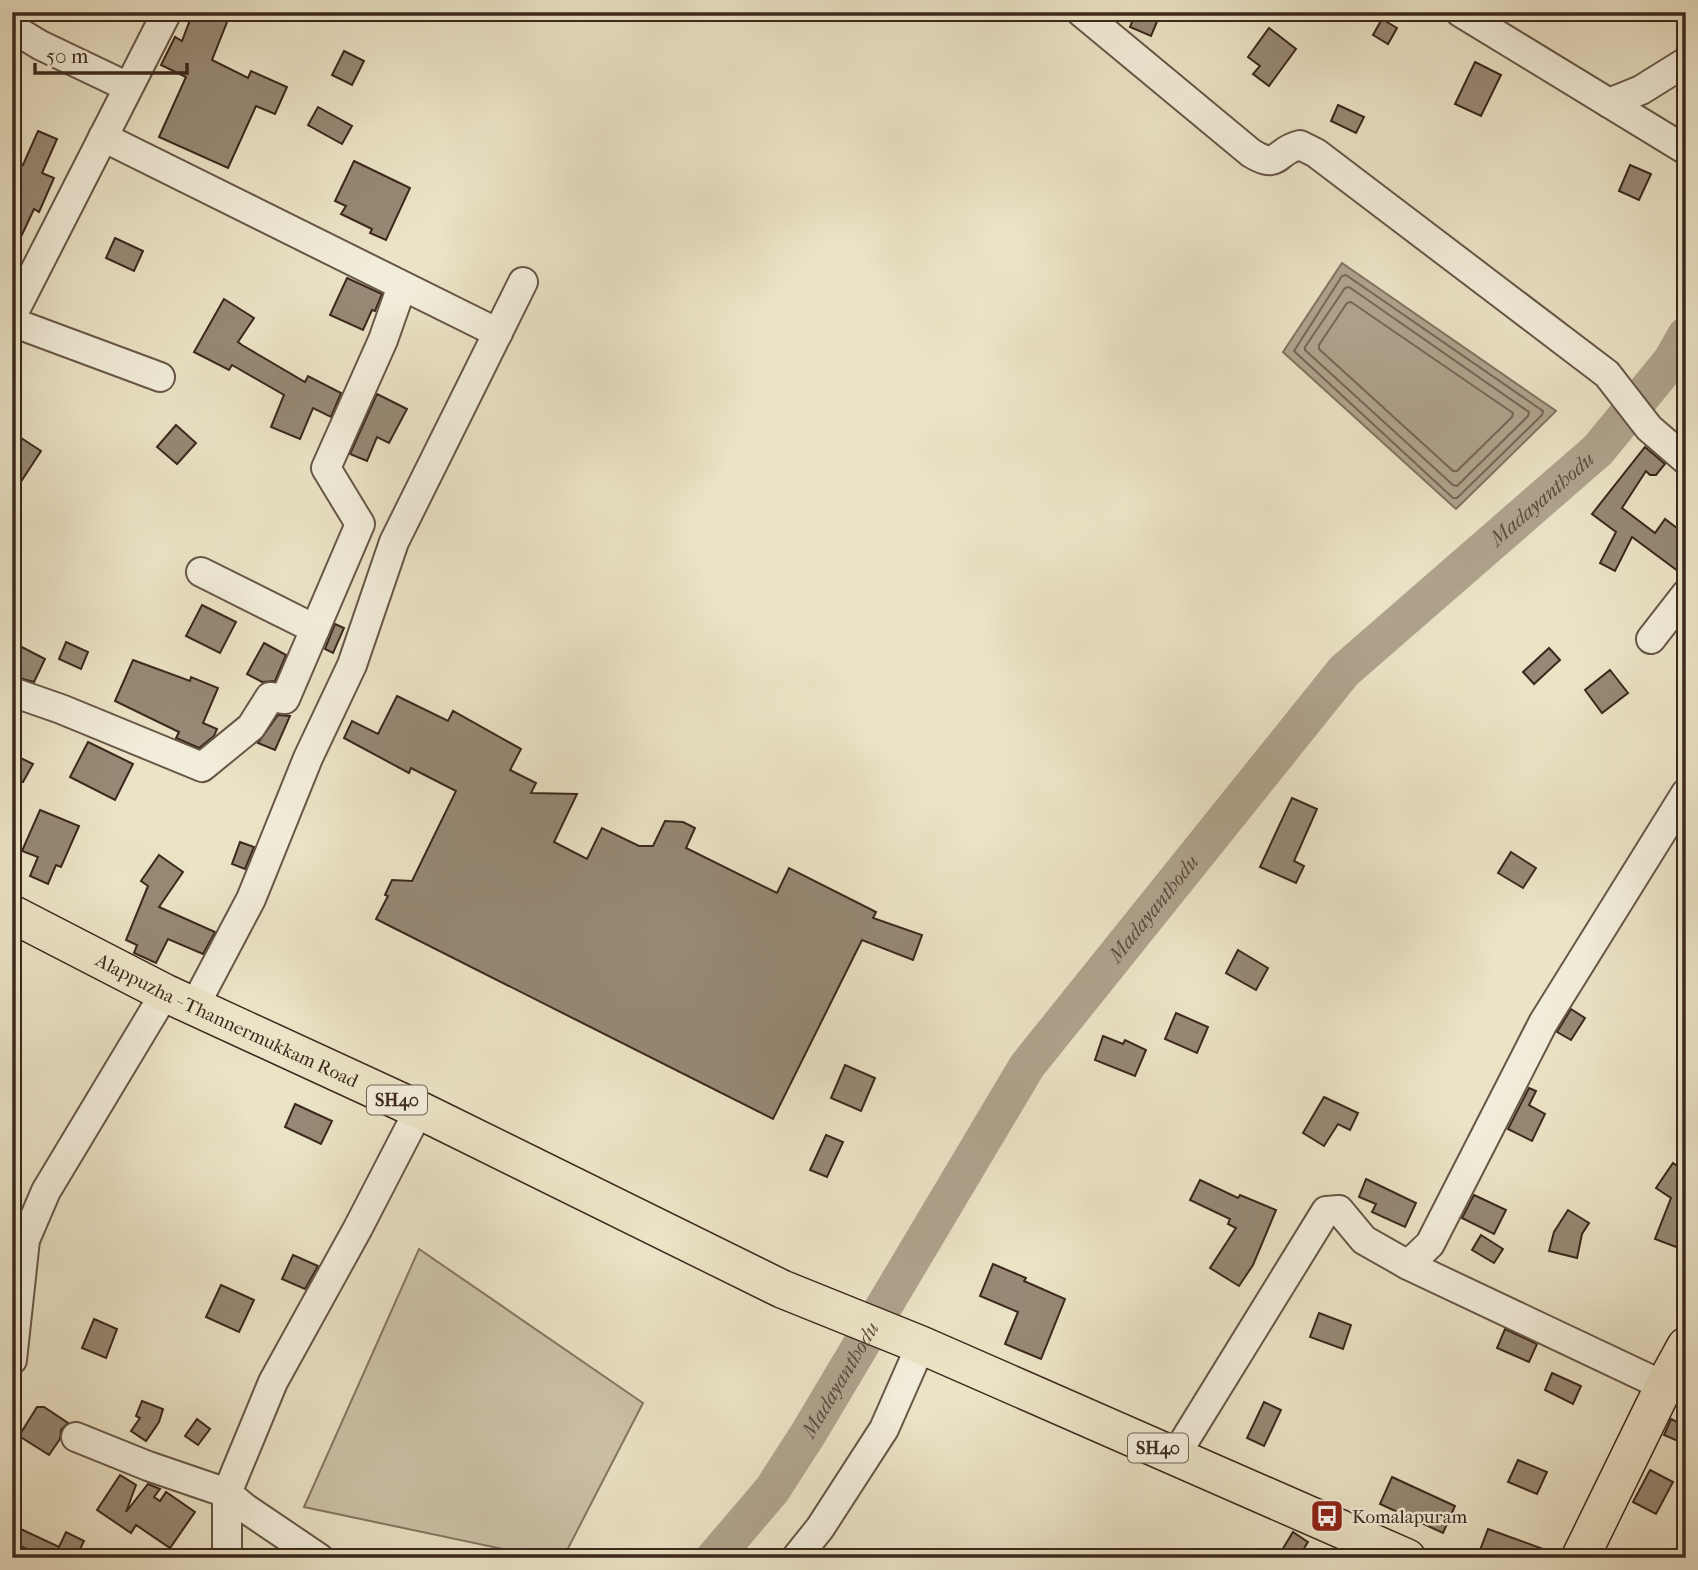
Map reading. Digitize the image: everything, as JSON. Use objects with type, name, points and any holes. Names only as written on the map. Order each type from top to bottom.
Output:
[{"type":"main road","name":"Alappuzha - Thannermukkam Road","points":[[12,914],[180,999],[419,1110],[782,1289],[914,1342]]},
{"type":"main road","name":"SH40","points":[[914,1342],[1407,1558]]},
{"type":"main road","points":[[1580,1558],[1686,1346]]},
{"type":"street","points":[[12,316],[167,12]]},
{"type":"street","points":[[1081,12],[1251,153],[1265,161],[1273,161],[1290,147],[1300,145],[1316,153],[1606,374],[1649,428],[1686,460]]},
{"type":"street","points":[[1460,12],[1686,150]]},
{"type":"street","points":[[12,28],[40,46],[128,88]]},
{"type":"street","points":[[1609,103],[1641,90],[1686,62]]},
{"type":"street","points":[[103,137],[498,333]]},
{"type":"street","points":[[12,1360],[25,1240],[46,1191],[251,899],[308,758],[352,665],[394,542],[523,282]]},
{"type":"street","points":[[12,692],[61,709],[202,767],[251,726],[271,698],[285,699],[360,524],[326,468],[383,340],[402,286]]},
{"type":"street","points":[[12,322],[160,377]]},
{"type":"street","points":[[201,572],[314,629]]},
{"type":"street","points":[[1651,639],[1686,594]]},
{"type":"street","points":[[1408,1265],[1430,1244],[1543,1023],[1686,793]]},
{"type":"street","points":[[227,1558],[227,1493],[272,1382],[358,1228],[419,1110]]},
{"type":"street","points":[[1175,1456],[1326,1210],[1339,1210],[1364,1240],[1408,1265],[1664,1386]]},
{"type":"street","points":[[796,1558],[820,1528],[884,1429],[914,1342]]},
{"type":"street","points":[[76,1437],[148,1466],[227,1493],[319,1558]]},
{"type":"shaded area","points":[[419,1249],[643,1403],[563,1558],[545,1558],[304,1507]]},
{"type":"water","points":[[1342,263],[1556,411],[1456,509],[1283,352]]},
{"type":"building","points":[[193,12],[231,12],[212,60],[248,78],[251,71],[287,87],[275,114],[256,106],[228,168],[159,137],[186,77],[161,65],[175,37],[182,41]]},
{"type":"building","points":[[1136,12],[1161,12],[1151,36],[1130,27]]},
{"type":"building","points":[[1382,19],[1397,28],[1388,44],[1373,35]]},
{"type":"building","points":[[1269,28],[1296,49],[1269,86],[1253,74],[1260,66],[1248,57]]},
{"type":"building","points":[[344,51],[364,61],[352,85],[332,75]]},
{"type":"building","points":[[1475,62],[1501,75],[1481,116],[1455,104]]},
{"type":"building","points":[[1338,105],[1364,117],[1356,133],[1331,121]]},
{"type":"building","points":[[318,107],[352,126],[342,144],[308,125]]},
{"type":"building","points":[[38,131],[57,139],[42,173],[54,178],[39,212],[34,209],[12,256],[12,160],[23,165]]},
{"type":"building","points":[[354,161],[410,188],[386,240],[370,233],[372,229],[341,214],[346,206],[335,201]]},
{"type":"building","points":[[1630,165],[1651,174],[1639,200],[1619,191]]},
{"type":"building","points":[[115,238],[143,251],[134,271],[106,258]]},
{"type":"building","points":[[347,278],[382,294],[363,330],[330,315]]},
{"type":"building","points":[[224,299],[254,318],[238,342],[305,382],[308,376],[341,393],[331,417],[313,408],[300,439],[271,427],[284,395],[232,365],[229,370],[194,352]]},
{"type":"building","points":[[377,394],[407,409],[389,443],[377,437],[367,461],[350,454]]},
{"type":"building","points":[[176,425],[196,443],[177,464],[157,447]]},
{"type":"building","points":[[12,432],[41,451],[22,480],[12,473]]},
{"type":"building","points":[[1645,447],[1665,464],[1656,475],[1650,475],[1646,471],[1622,508],[1655,533],[1665,519],[1686,535],[1686,577],[1632,537],[1615,571],[1600,563],[1616,532],[1592,514]]},
{"type":"building","points":[[202,605],[236,622],[220,653],[186,636]]},
{"type":"building","points":[[335,624],[344,628],[333,653],[325,649]]},
{"type":"building","points":[[12,642],[45,659],[34,682],[12,676]]},
{"type":"building","points":[[66,642],[88,652],[81,669],[59,659]]},
{"type":"building","points":[[264,643],[286,655],[275,681],[262,682],[247,674]]},
{"type":"building","points":[[1549,648],[1560,660],[1534,684],[1523,672]]},
{"type":"building","points":[[133,660],[190,681],[191,677],[218,688],[203,723],[217,729],[214,736],[199,748],[176,738],[179,732],[115,701]]},
{"type":"building","points":[[1610,670],[1628,693],[1602,713],[1585,690]]},
{"type":"building","points":[[397,696],[448,721],[453,711],[521,749],[510,770],[536,783],[531,793],[577,794],[554,842],[587,859],[602,828],[639,846],[653,846],[665,821],[683,822],[695,828],[686,848],[777,893],[789,868],[876,912],[873,918],[922,935],[913,960],[862,940],[773,1119],[376,919],[388,896],[385,895],[392,880],[412,881],[456,791],[411,768],[409,773],[344,738],[352,721],[378,734]]},
{"type":"building","points":[[278,715],[290,716],[275,750],[258,743]]},
{"type":"building","points":[[88,742],[133,764],[115,800],[70,777]]},
{"type":"building","points":[[12,754],[33,764],[23,782],[12,777]]},
{"type":"building","points":[[1292,798],[1317,809],[1294,861],[1304,866],[1296,883],[1260,867]]},
{"type":"building","points":[[40,810],[79,826],[61,867],[56,865],[48,884],[30,876],[38,857],[22,851]]},
{"type":"building","points":[[240,842],[254,847],[245,869],[232,864]]},
{"type":"building","points":[[1511,852],[1536,868],[1523,888],[1498,873]]},
{"type":"building","points":[[159,855],[183,872],[159,907],[215,932],[203,954],[168,939],[156,963],[134,953],[137,945],[126,940],[148,886],[141,881]]},
{"type":"building","points":[[1238,950],[1268,968],[1256,990],[1226,973]]},
{"type":"building","points":[[1571,1009],[1585,1018],[1571,1040],[1557,1032]]},
{"type":"building","points":[[1176,1013],[1208,1027],[1197,1053],[1165,1039]]},
{"type":"building","points":[[1103,1036],[1123,1044],[1125,1040],[1146,1050],[1135,1076],[1095,1060]]},
{"type":"building","points":[[845,1065],[875,1078],[861,1111],[831,1098]]},
{"type":"building","points":[[1529,1088],[1536,1091],[1529,1105],[1545,1114],[1532,1141],[1508,1129]]},
{"type":"building","points":[[1324,1097],[1358,1113],[1350,1130],[1338,1124],[1324,1146],[1303,1133]]},
{"type":"building","points":[[295,1104],[332,1121],[321,1144],[285,1127]]},
{"type":"building","points":[[826,1135],[843,1142],[827,1177],[810,1170]]},
{"type":"building","points":[[1673,1163],[1682,1169],[1686,1163],[1686,1222],[1676,1247],[1655,1239],[1671,1198],[1656,1188]]},
{"type":"building","points":[[1366,1179],[1416,1203],[1405,1227],[1372,1212],[1376,1204],[1359,1197]]},
{"type":"building","points":[[1200,1180],[1238,1198],[1240,1195],[1276,1210],[1253,1265],[1239,1286],[1210,1268],[1236,1228],[1228,1224],[1230,1219],[1190,1200]]},
{"type":"building","points":[[1474,1195],[1506,1210],[1494,1234],[1462,1218]]},
{"type":"building","points":[[1568,1210],[1589,1223],[1582,1234],[1577,1258],[1549,1251],[1554,1232]]},
{"type":"building","points":[[1481,1235],[1503,1249],[1494,1263],[1472,1250]]},
{"type":"building","points":[[293,1255],[318,1266],[305,1289],[282,1279]]},
{"type":"building","points":[[993,1264],[1065,1299],[1041,1359],[1005,1344],[1018,1312],[980,1296]]},
{"type":"building","points":[[221,1285],[254,1300],[239,1332],[206,1317]]},
{"type":"building","points":[[1319,1313],[1351,1325],[1343,1349],[1310,1337]]},
{"type":"building","points":[[94,1319],[117,1329],[106,1358],[82,1348]]},
{"type":"building","points":[[1505,1329],[1537,1344],[1529,1362],[1497,1348]]},
{"type":"building","points":[[1552,1373],[1581,1386],[1573,1404],[1545,1390]]},
{"type":"building","points":[[142,1401],[163,1409],[159,1422],[146,1441],[131,1431],[140,1418],[136,1416]]},
{"type":"building","points":[[1264,1402],[1281,1410],[1264,1446],[1247,1438]]},
{"type":"building","points":[[37,1407],[44,1407],[68,1423],[61,1430],[60,1439],[49,1455],[19,1436]]},
{"type":"building","points":[[197,1419],[210,1429],[198,1445],[185,1436]]},
{"type":"building","points":[[1671,1419],[1685,1426],[1678,1441],[1664,1435]]},
{"type":"building","points":[[1518,1460],[1547,1472],[1537,1494],[1508,1482]]},
{"type":"building","points":[[1650,1470],[1673,1482],[1656,1514],[1633,1502]]},
{"type":"building","points":[[120,1475],[136,1485],[126,1512],[148,1484],[160,1489],[154,1497],[160,1501],[166,1492],[195,1512],[170,1548],[136,1525],[131,1533],[97,1510]]},
{"type":"building","points":[[1392,1477],[1455,1506],[1443,1533],[1380,1504]]},
{"type":"building","points":[[12,1525],[59,1547],[66,1532],[84,1541],[77,1555],[82,1558],[45,1558],[12,1542]]},
{"type":"building","points":[[1488,1529],[1560,1555],[1559,1558],[1477,1558]]},
{"type":"building","points":[[1293,1532],[1308,1542],[1298,1558],[1282,1550]]},
{"type":"waterway","name":"Madayanthodu","points":[[714,1558],[772,1490],[808,1434],[1027,1066],[1344,671],[1598,450],[1671,361],[1686,335]]},
{"type":"place","name":"Komalapuram","points":[[1327,1516]]}]
